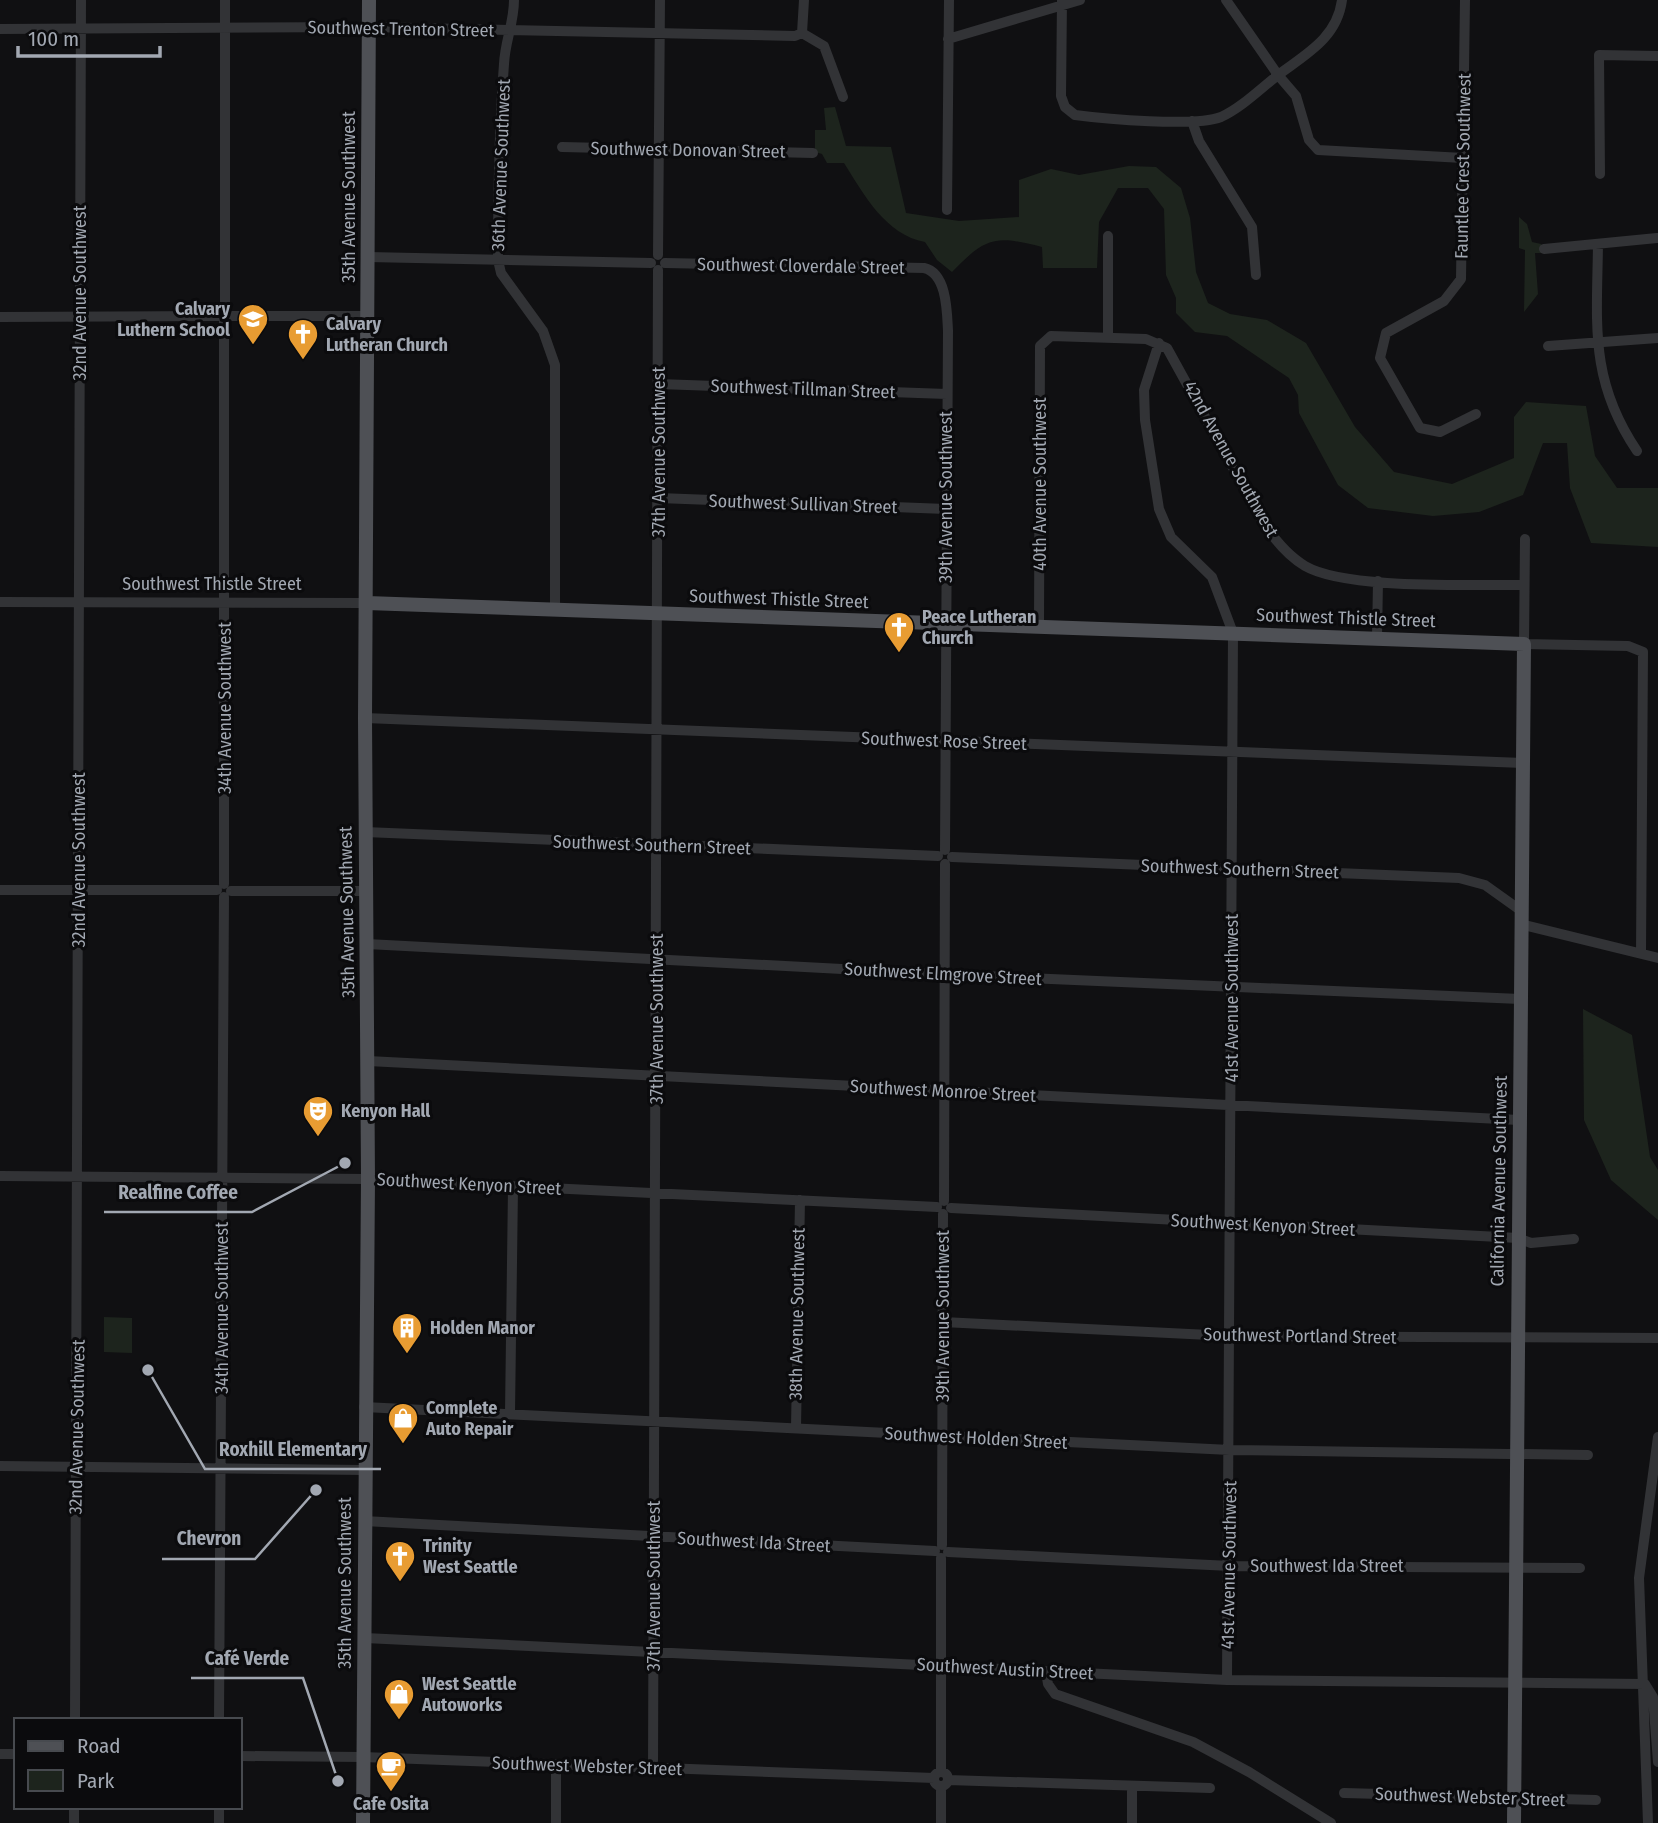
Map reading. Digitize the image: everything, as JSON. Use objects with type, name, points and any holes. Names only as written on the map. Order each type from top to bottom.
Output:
[{"type":"main road","name":"35th Avenue Southwest","points":[[363,1823],[368,1179],[365,718],[369,0]]},
{"type":"main road","name":"Southwest Thistle Street","points":[[367,603],[1524,644]]},
{"type":"main road","name":"California Avenue Southwest","points":[[1514,1823],[1515,1454],[1524,644]]},
{"type":"street","name":"32nd Avenue Southwest","points":[[75,1718],[81,0]]},
{"type":"street","name":"34th Avenue Southwest","points":[[219,1718],[223,1178],[225,0]]},
{"type":"street","name":"36th Avenue Southwest","points":[[514,0],[510,30],[505,42],[498,143],[498,260],[501,273],[543,331],[555,365],[555,610]]},
{"type":"street","name":"37th Avenue Southwest","points":[[653,1768],[660,0]]},
{"type":"street","points":[[804,0],[802,33],[824,46],[843,97]]},
{"type":"street","points":[[947,210],[949,0]]},
{"type":"street","points":[[948,38],[1080,0]]},
{"type":"street","points":[[1226,0],[1278,75],[1296,96],[1309,140],[1318,150],[1463,158]]},
{"type":"street","points":[[1062,3],[1061,96],[1065,107],[1082,116],[1192,121],[1215,119],[1230,112],[1329,35],[1338,21],[1342,0]]},
{"type":"street","name":"Fauntlee Crest Southwest","points":[[1465,0],[1461,279],[1444,300],[1386,333],[1380,358],[1420,428],[1440,432],[1476,414]]},
{"type":"street","name":"Southwest Trenton Street","points":[[0,29],[368,27],[794,36],[802,33]]},
{"type":"street","points":[[1600,174],[1599,55],[1658,56]]},
{"type":"street","points":[[1192,121],[1199,141],[1252,227],[1256,275]]},
{"type":"street","name":"Southwest Donovan Street","points":[[562,147],[813,153]]},
{"type":"street","points":[[1108,236],[1108,337],[1159,343]]},
{"type":"street","points":[[1544,249],[1657,238]]},
{"type":"street","points":[[1598,244],[1597,355],[1611,402],[1637,451]]},
{"type":"street","name":"Southwest Cloverdale Street","points":[[368,257],[924,268],[934,273]]},
{"type":"street","name":"39th Avenue Southwest","points":[[934,273],[947,310],[941,1823]]},
{"type":"street","points":[[0,317],[368,316]]},
{"type":"street","name":"40th Avenue Southwest","points":[[1039,626],[1042,342],[1051,337],[1108,337]]},
{"type":"street","points":[[1548,346],[1658,338]]},
{"type":"street","name":"42nd Avenue Southwest","points":[[1159,343],[1178,364],[1264,524],[1276,541],[1305,566],[1318,572],[1349,580],[1378,581]]},
{"type":"street","name":"41st Avenue Southwest","points":[[1159,343],[1144,390],[1145,420],[1159,509],[1171,537],[1212,577],[1233,633],[1230,1566],[1227,1681]]},
{"type":"street","name":"Southwest Tillman Street","points":[[659,384],[947,394]]},
{"type":"street","name":"Southwest Sullivan Street","points":[[659,498],[946,509]]},
{"type":"street","name":"California Avenue Southwest","points":[[1524,644],[1525,539]]},
{"type":"street","points":[[1377,638],[1378,581],[1524,585]]},
{"type":"street","name":"Southwest Thistle Street","points":[[0,602],[367,603]]},
{"type":"street","name":"Southwest Thistle Street","points":[[1524,644],[1641,648],[1644,657],[1641,954]]},
{"type":"street","name":"Southwest Rose Street","points":[[365,718],[1523,763]]},
{"type":"street","name":"Southwest Southern Street","points":[[365,832],[1459,878],[1485,885],[1520,917],[1658,958]]},
{"type":"street","points":[[0,890],[366,891]]},
{"type":"street","name":"Southwest Elmgrove Street","points":[[367,944],[944,974],[1520,999]]},
{"type":"street","name":"Southwest Monroe Street","points":[[368,1061],[1519,1119]]},
{"type":"street","name":"Southwest Kenyon Street","points":[[0,1176],[368,1179],[1518,1238],[1531,1243],[1574,1239]]},
{"type":"street","points":[[510,1413],[513,1187]]},
{"type":"street","name":"38th Avenue Southwest","points":[[796,1428],[800,1200]]},
{"type":"street","name":"Southwest Portland Street","points":[[943,1322],[1230,1336],[1658,1338]]},
{"type":"street","name":"Southwest Holden Street","points":[[365,1406],[1230,1450],[1588,1455]]},
{"type":"street","points":[[1648,1823],[1639,1569],[1658,1437]]},
{"type":"street","points":[[0,1466],[364,1470]]},
{"type":"street","name":"Southwest Ida Street","points":[[365,1521],[1230,1566],[1580,1568]]},
{"type":"street","name":"Southwest Austin Street","points":[[365,1638],[1227,1681],[1645,1684]]},
{"type":"street","points":[[1046,1672],[1048,1684],[1055,1694],[1193,1742],[1249,1772],[1331,1823]]},
{"type":"street","points":[[1645,1684],[1653,1697],[1658,1762]]},
{"type":"street","name":"Southwest Webster Street","points":[[242,1756],[363,1757],[1132,1788],[1210,1788]]},
{"type":"street","points":[[556,1765],[556,1823]]},
{"type":"street","points":[[1132,1788],[1132,1823]]},
{"type":"street","name":"Southwest Webster Street","points":[[1344,1793],[1596,1800]]},
{"type":"green space","points":[[835,107],[846,146],[891,147],[906,213],[959,221],[1019,217],[1019,180],[1051,169],[1079,175],[1129,166],[1156,167],[1181,188],[1190,218],[1196,272],[1208,303],[1230,314],[1267,320],[1306,343],[1355,427],[1394,472],[1452,484],[1514,458],[1514,417],[1526,402],[1586,406],[1595,456],[1617,488],[1658,488],[1658,547],[1591,543],[1570,488],[1567,443],[1543,443],[1523,495],[1479,512],[1433,516],[1368,508],[1338,485],[1299,413],[1298,395],[1289,378],[1227,336],[1195,332],[1176,313],[1176,298],[1166,275],[1164,209],[1148,188],[1118,188],[1099,222],[1097,268],[1043,268],[1042,247],[1002,240],[983,246],[952,272],[937,260],[925,242],[899,231],[877,212],[844,163],[827,163],[822,154],[815,152],[815,130],[826,130],[824,108]]},
{"type":"green space","points":[[1519,217],[1527,224],[1532,242],[1541,244],[1542,253],[1535,253],[1538,294],[1524,312],[1525,250],[1519,248]]},
{"type":"green space","points":[[1583,1009],[1632,1035],[1650,1157],[1658,1170],[1658,1220],[1611,1180],[1584,1120]]},
{"type":"green space","points":[[104,1317],[132,1318],[132,1353],[104,1352]]},
{"type":"place","name":"Calvary Luthern School","points":[[253,346]]},
{"type":"place","name":"Calvary Lutheran Church","points":[[303,361]]},
{"type":"place","name":"Peace Lutheran Church","points":[[899,654]]},
{"type":"place","name":"Kenyon Hall","points":[[318,1138]]},
{"type":"place","name":"Realfine Coffee","points":[[345,1163]]},
{"type":"place","name":"Holden Manor","points":[[407,1355]]},
{"type":"place","name":"Roxhill Elementary","points":[[148,1370]]},
{"type":"place","name":"Complete Auto Repair","points":[[403,1445]]},
{"type":"place","name":"Chevron","points":[[316,1490]]},
{"type":"place","name":"Trinity West Seattle","points":[[400,1583]]},
{"type":"place","name":"West Seattle Autoworks","points":[[399,1721]]},
{"type":"place","name":"Café Verde","points":[[338,1781]]},
{"type":"place","name":"Cafe Osita","points":[[391,1793]]}]
